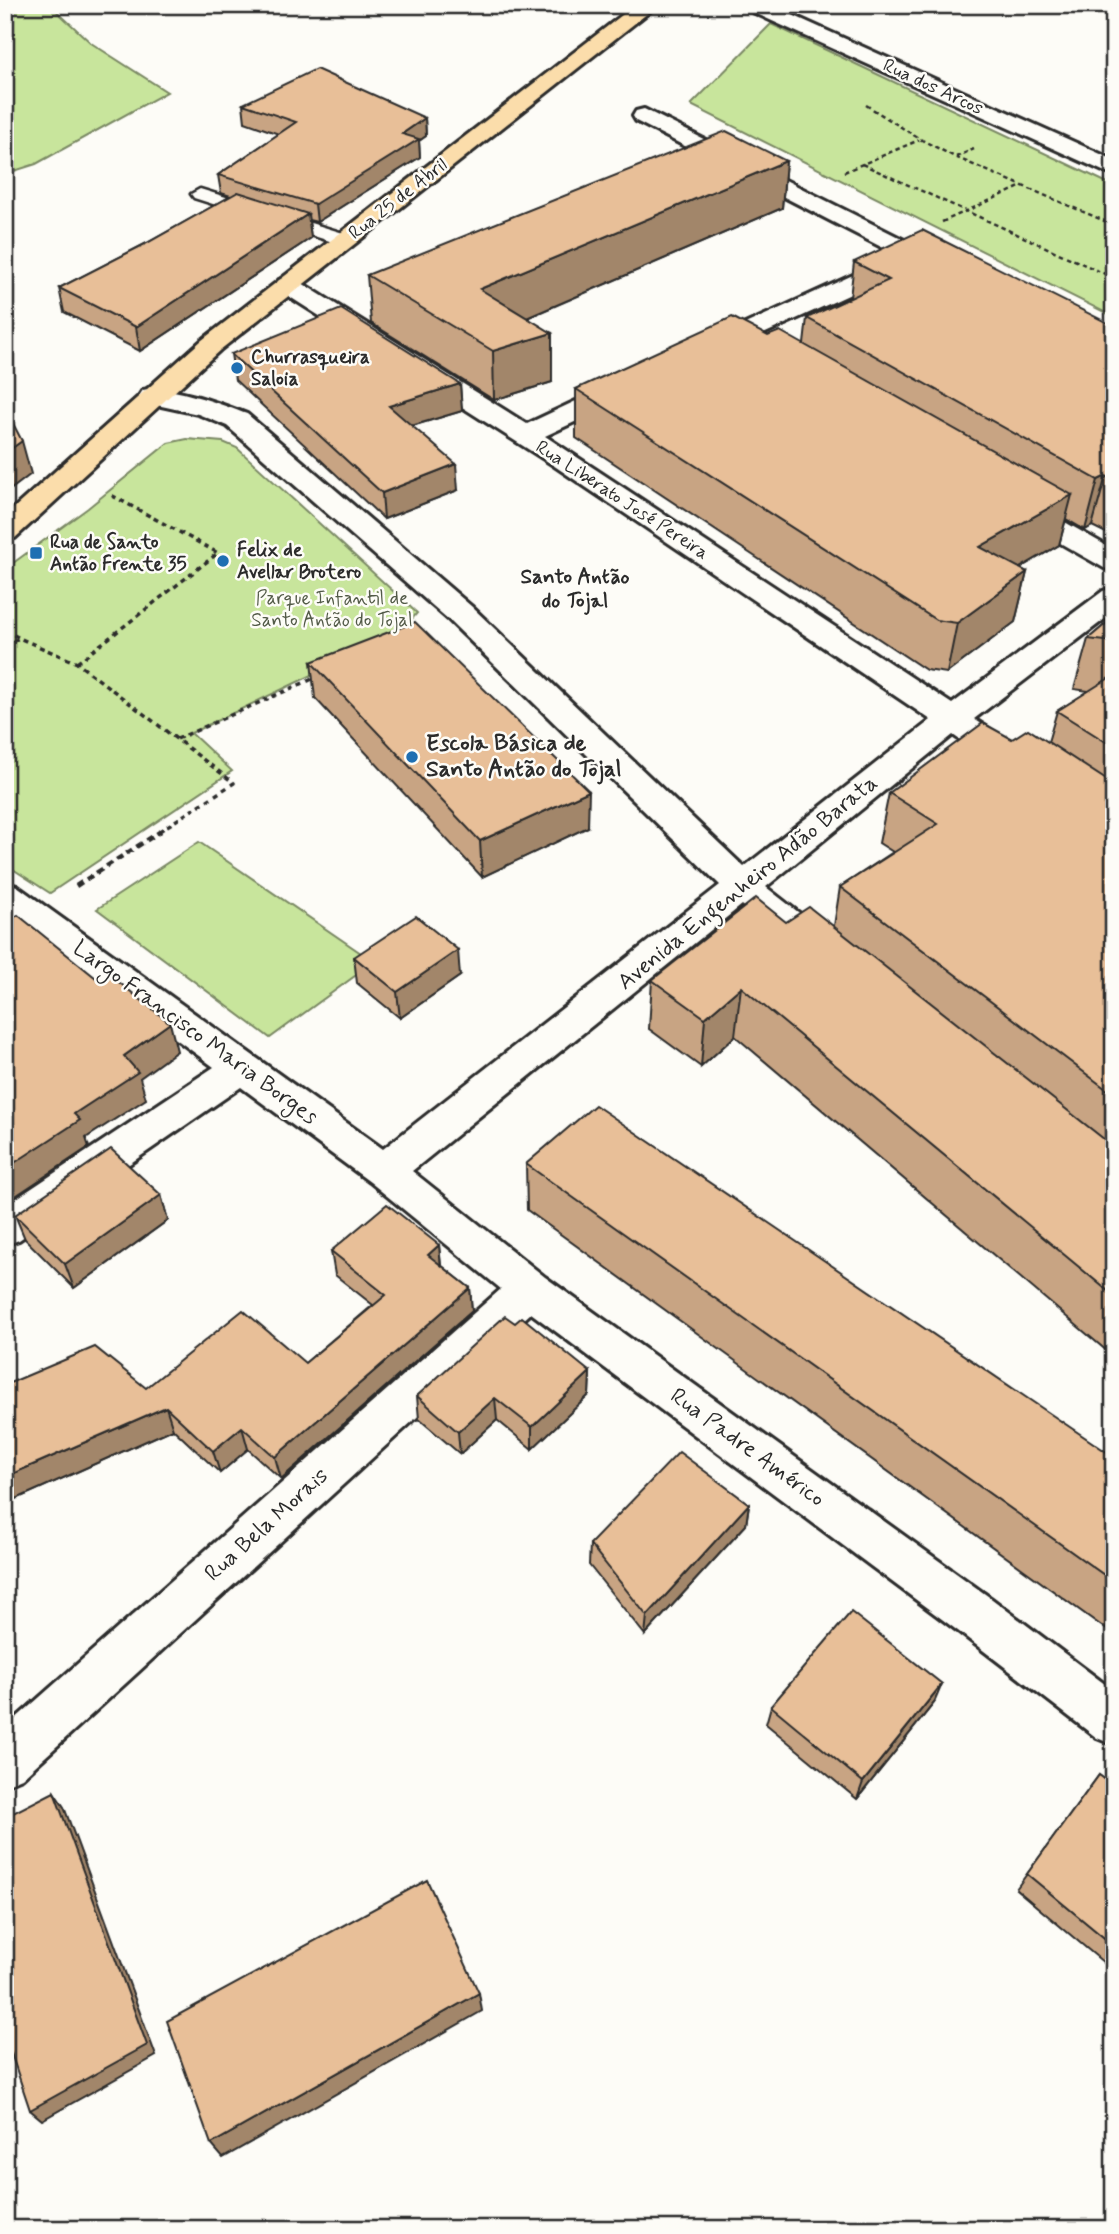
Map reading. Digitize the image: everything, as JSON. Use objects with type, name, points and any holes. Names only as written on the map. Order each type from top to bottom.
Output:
[{"type":"main road","name":"Rua 25 de Abril","points":[[152,396],[211,345],[648,5]]},
{"type":"main road","points":[[5,531],[71,474],[152,396]]},
{"type":"street","name":"Rua dos Arcos","points":[[753,5],[1114,169]]},
{"type":"street","points":[[644,116],[966,281]]},
{"type":"street","points":[[699,166],[723,156]]},
{"type":"street","points":[[680,363],[884,270],[909,266],[942,269]]},
{"type":"street","name":"Rua Liberato José Pereira","points":[[288,285],[372,336],[636,507],[1033,774]]},
{"type":"street","points":[[730,340],[757,356]]},
{"type":"street","points":[[523,436],[643,380]]},
{"type":"street","points":[[152,396],[206,408],[237,420],[460,613],[744,888],[853,974]]},
{"type":"street","points":[[995,494],[1114,562]]},
{"type":"street","name":"Avenida Engenheiro Adão Barata","points":[[384,1171],[744,888],[952,720],[1114,597]]},
{"type":"street","name":"Largo Francisco Maria Borges","points":[[20,904],[384,1171]]},
{"type":"street","points":[[5,1228],[242,1068]]},
{"type":"street","name":"Rua Padre Américo","points":[[384,1171],[530,1289],[975,1615],[1114,1721]]},
{"type":"street","name":"Rua Bela Morais","points":[[5,1761],[530,1289]]},
{"type":"lane","points":[[200,194],[346,240]]},
{"type":"path","points":[[863,103],[920,139],[1114,225]]},
{"type":"path","points":[[795,194],[920,139]]},
{"type":"path","points":[[862,164],[1114,278]]},
{"type":"path","points":[[893,244],[1021,186]]},
{"type":"path","points":[[71,474],[218,553],[77,663]]},
{"type":"path","points":[[5,631],[77,663],[234,783],[20,904]]},
{"type":"path","points":[[5,646],[19,638]]},
{"type":"path","points":[[177,739],[325,674]]},
{"type":"green space","points":[[5,5],[50,5],[91,43],[167,92],[36,164],[5,174]]},
{"type":"green space","points":[[771,24],[1114,186],[1114,317],[691,105]]},
{"type":"green space","name":"Parque Infantil de Santo Antão do Tojal","points":[[187,439],[223,442],[237,448],[417,613],[400,633],[191,733],[232,771],[50,893],[5,864],[5,569],[88,508],[168,443]]},
{"type":"green space","points":[[199,842],[374,962],[270,1038],[97,909]]},
{"type":"building","points":[[316,69],[425,118],[402,134],[419,139],[315,204],[218,175],[296,122],[243,104]]},
{"type":"building","points":[[726,131],[786,161],[480,289],[552,333],[493,351],[367,275]]},
{"type":"building","points":[[238,192],[308,214],[136,327],[59,288],[147,243]]},
{"type":"building","points":[[922,230],[1114,326],[1114,480],[1106,476],[1098,480],[807,318],[889,280],[854,262]]},
{"type":"building","points":[[341,309],[460,384],[389,406],[456,464],[382,493],[231,354]]},
{"type":"building","points":[[732,317],[768,336],[780,331],[1072,495],[980,547],[1027,572],[957,623],[936,620],[576,389]]},
{"type":"building","points":[[5,408],[22,441],[5,453]]},
{"type":"building","points":[[1114,617],[1114,642],[1088,639]]},
{"type":"building","points":[[415,622],[589,791],[480,841],[311,662]]},
{"type":"building","points":[[1114,675],[1114,747],[1057,711]]},
{"type":"building","points":[[983,723],[1012,739],[1028,729],[1114,785],[1114,1095],[840,887],[938,824],[889,793]]},
{"type":"building","points":[[756,898],[786,922],[809,907],[1114,1147],[1114,1296],[741,987],[705,1018],[652,980]]},
{"type":"building","points":[[18,915],[101,982],[111,976],[170,1023],[124,1056],[138,1072],[74,1114],[80,1120],[5,1169],[5,923]]},
{"type":"building","points":[[416,916],[458,950],[397,992],[354,957]]},
{"type":"building","points":[[595,1105],[1114,1457],[1114,1582],[526,1164]]},
{"type":"building","points":[[111,1149],[161,1195],[65,1264],[15,1215]]},
{"type":"building","points":[[387,1204],[439,1245],[428,1255],[470,1288],[275,1457],[242,1427],[213,1451],[166,1407],[5,1477],[5,1385],[95,1347],[146,1388],[243,1310],[305,1363],[386,1295],[331,1251]]},
{"type":"building","points":[[505,1316],[515,1323],[522,1317],[590,1372],[532,1427],[495,1398],[458,1432],[417,1396]]},
{"type":"building","points":[[679,1452],[749,1504],[647,1616],[590,1544]]},
{"type":"building","points":[[851,1612],[942,1684],[863,1782],[771,1706]]},
{"type":"building","points":[[1099,1775],[1114,1786],[1114,1946],[1027,1874]]},
{"type":"building","points":[[54,1792],[147,2045],[30,2110],[5,2035],[5,1817]]},
{"type":"building","points":[[427,1880],[479,1993],[211,2144],[167,2021]]},
{"type":"place","name":"Churrasqueira Saloia","points":[[237,368]]},
{"type":"place","name":"Rua de Santo Antão Frente 35","points":[[36,553]]},
{"type":"place","name":"Felix de Avellar Brotero","points":[[223,561]]},
{"type":"place","name":"Escola Básica de Santo Antão do Tojal","points":[[412,757]]},
{"type":"district","name":"Santo Antão do Tojal","points":[[575,589]]}]
